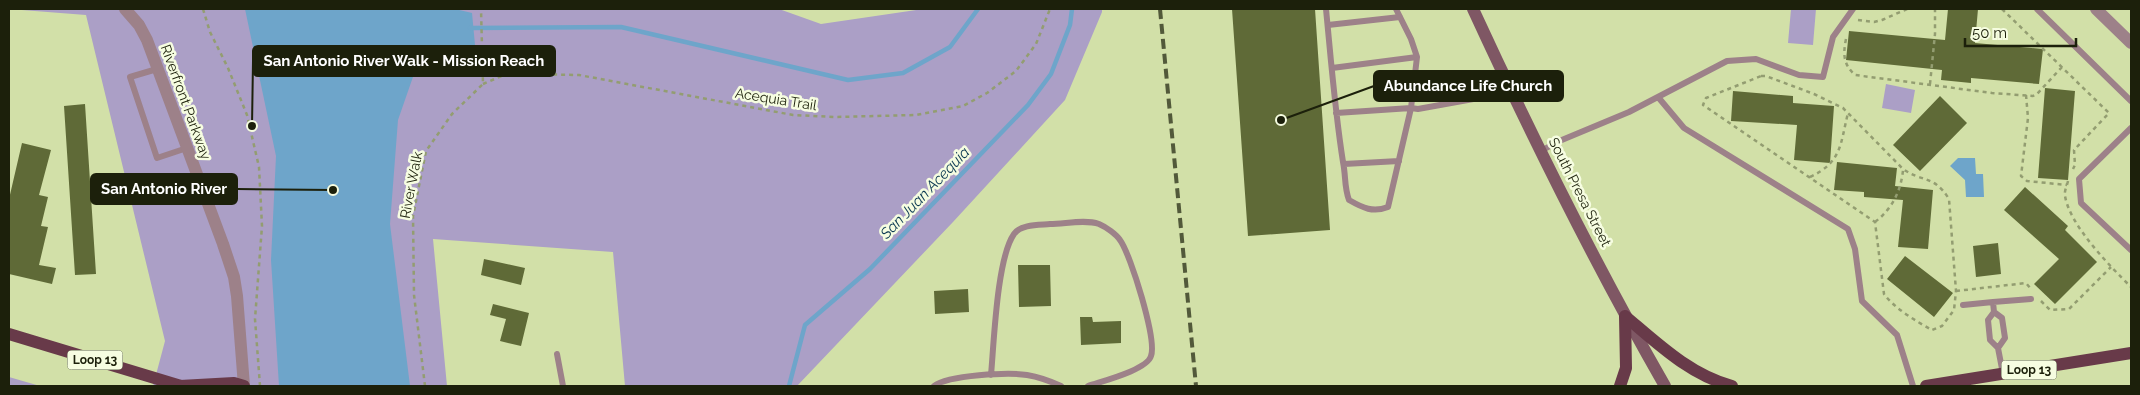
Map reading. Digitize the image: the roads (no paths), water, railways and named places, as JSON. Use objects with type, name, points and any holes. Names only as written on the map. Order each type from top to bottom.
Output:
[{"type":"main road","name":"South Presa Street","points":[[1473,9],[1541,151],[1625,316],[1665,386]]},
{"type":"main road","points":[[1620,386],[1626,368],[1625,316]]},
{"type":"main road","points":[[1625,316],[1677,359],[1700,374],[1732,386]]},
{"type":"main road","name":"Loop 13","points":[[9,334],[158,383],[181,386],[241,385]]},
{"type":"main road","name":"Loop 13","points":[[1926,386],[1981,382],[2002,374],[2131,353]]},
{"type":"street","name":"Riverfront Parkway","points":[[125,9],[139,25],[157,69],[234,277],[241,385]]},
{"type":"street","points":[[2096,9],[2131,43]]},
{"type":"lane","points":[[1326,9],[1338,138],[1344,164],[1344,188],[1349,200],[1373,211],[1388,207],[1412,108],[1417,57],[1411,39],[1396,9]]},
{"type":"lane","points":[[1541,151],[1557,142],[1629,112],[1727,61],[1756,59],[1799,75],[1823,76],[1833,37],[1853,9]]},
{"type":"lane","points":[[2037,9],[2131,101]]},
{"type":"lane","points":[[1328,25],[1400,17]]},
{"type":"lane","points":[[1332,68],[1417,57]]},
{"type":"lane","points":[[157,69],[130,77],[157,158],[187,148]]},
{"type":"lane","points":[[1336,113],[1418,109],[1512,92]]},
{"type":"lane","points":[[1658,97],[1684,128],[1848,229],[1855,249],[1862,301],[1897,334],[1913,386]]},
{"type":"lane","points":[[2131,128],[2079,179],[2081,203],[2131,250]]},
{"type":"lane","points":[[1344,164],[1399,161]]},
{"type":"lane","points":[[991,375],[1003,262],[1009,243],[1016,231],[1031,226],[1084,222],[1099,224],[1121,240],[1144,299],[1152,345],[1151,357],[1143,367],[1088,386]]},
{"type":"lane","points":[[1963,306],[2034,298]]},
{"type":"lane","points":[[1993,302],[1994,312],[1988,320],[1990,340],[1998,348],[2002,374]]},
{"type":"lane","points":[[1994,312],[2002,318],[2005,338],[1998,348]]},
{"type":"lane","points":[[556,354],[563,386]]},
{"type":"lane","points":[[934,386],[949,380],[991,375],[1026,375],[1061,386]]},
{"type":"water","points":[[245,9],[455,9],[472,13],[475,45],[425,60],[414,74],[398,120],[390,224],[410,386],[279,386],[271,260],[276,156]]},
{"type":"water","points":[[1958,158],[1975,158],[1976,174],[1983,174],[1984,197],[1966,197],[1965,180],[1950,166]]},
{"type":"waterway","points":[[470,28],[621,27],[848,80],[903,73],[950,47],[978,9]]},
{"type":"waterway","name":"San Juan Acequia","points":[[789,386],[805,325],[870,269],[1028,105],[1051,74],[1070,25],[1072,9]]},
{"type":"railway","points":[[1160,9],[1196,386]]},
{"type":"place","name":"Abundance Life Church","points":[[1281,120]]},
{"type":"place","name":"San Antonio River Walk - Mission Reach","points":[[252,126]]},
{"type":"place","name":"San Antonio River","points":[[333,190]]}]
